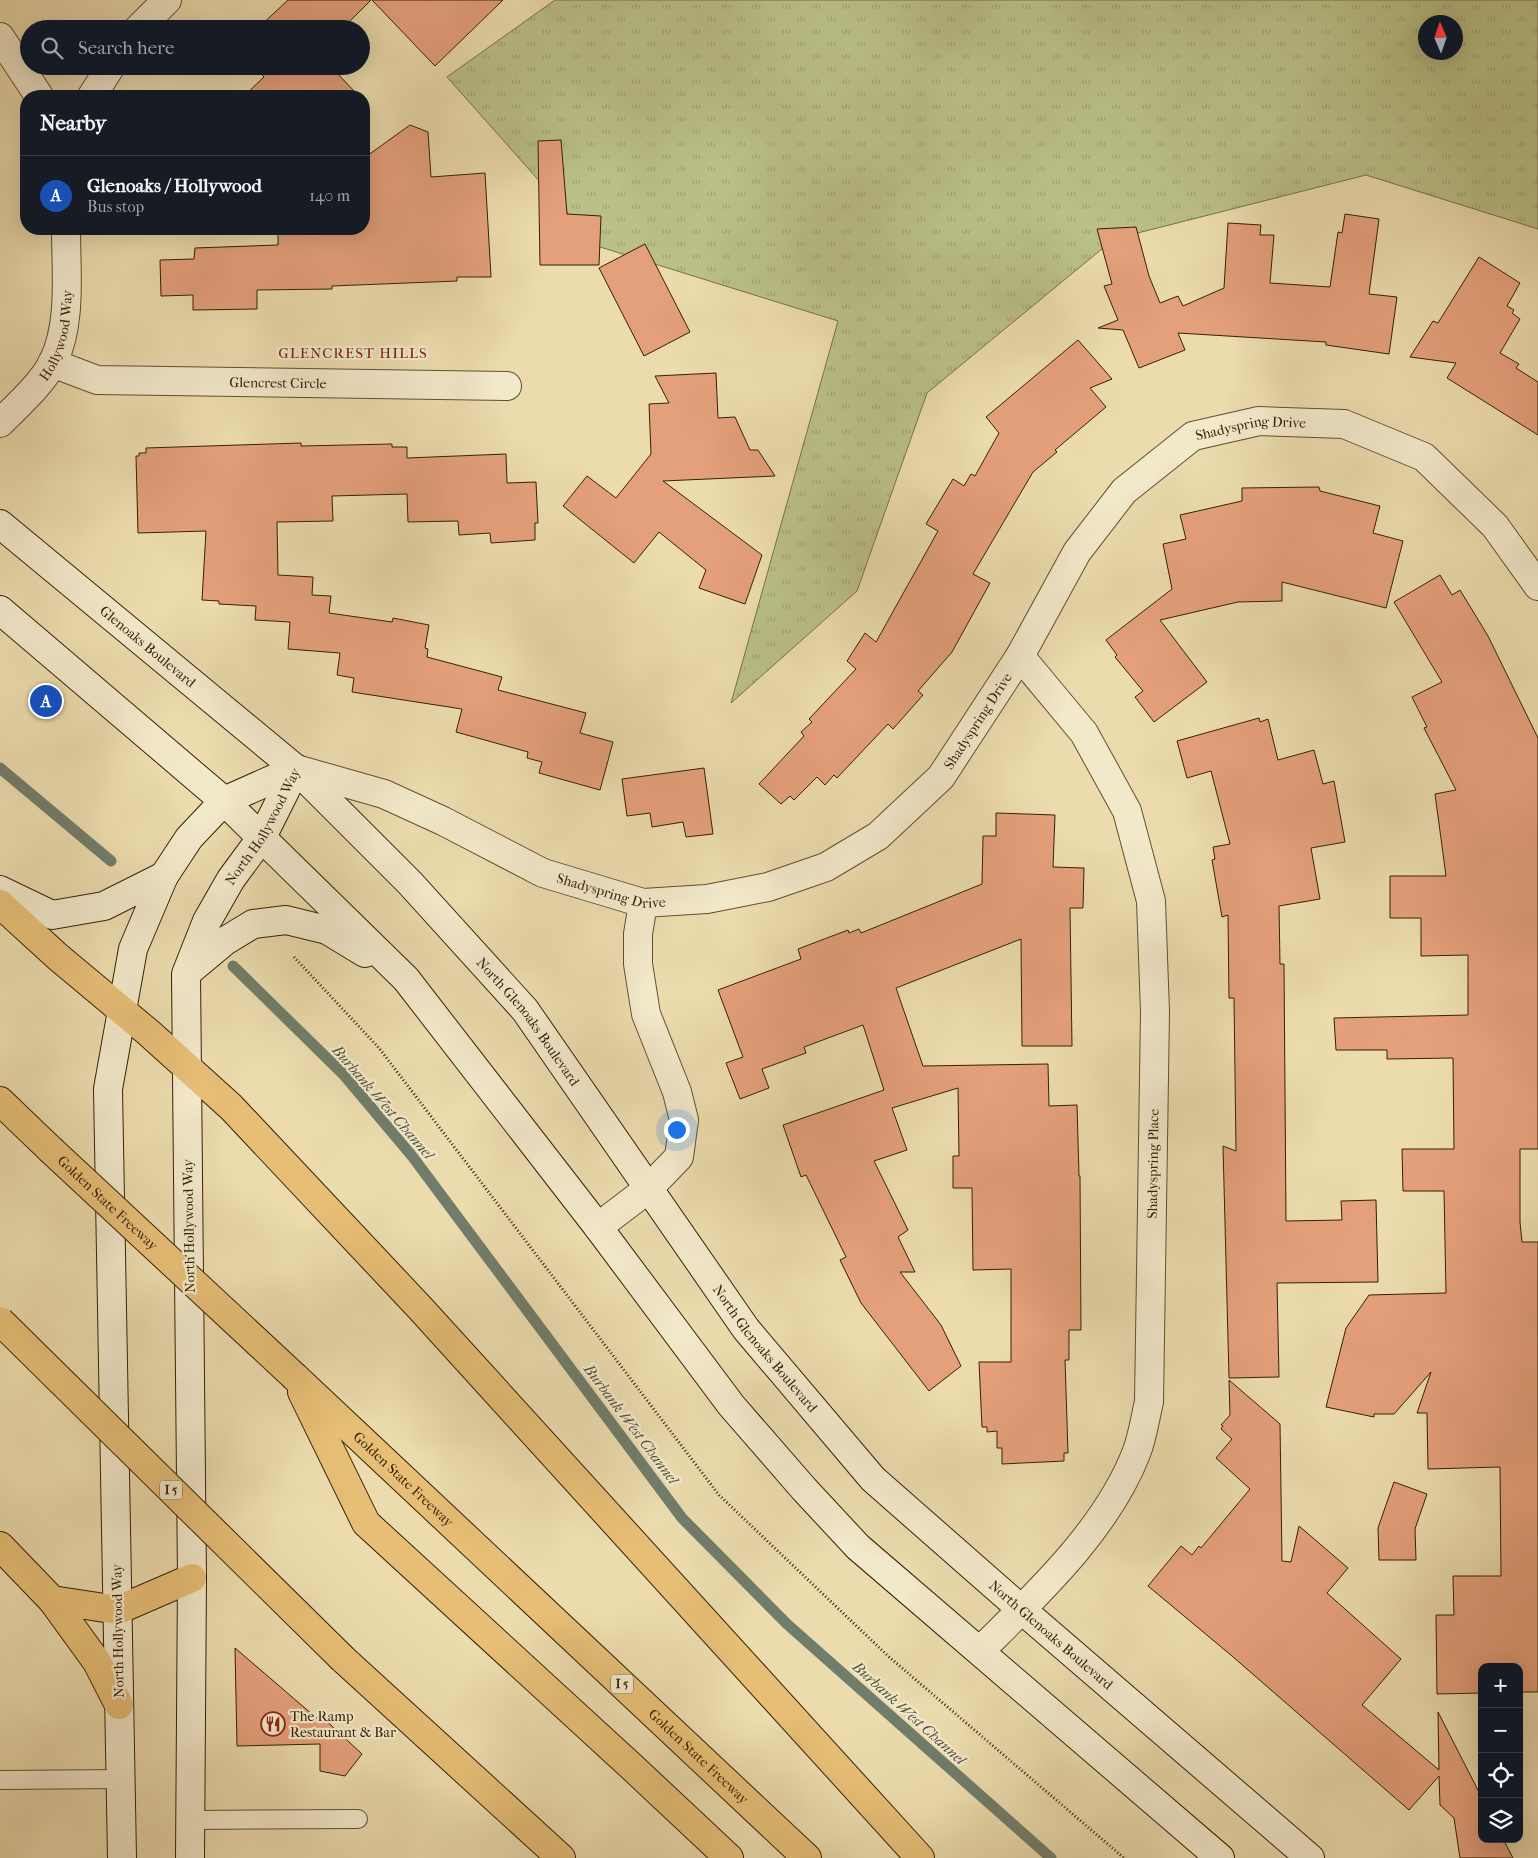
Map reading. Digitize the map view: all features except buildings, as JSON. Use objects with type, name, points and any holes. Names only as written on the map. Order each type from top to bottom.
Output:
[{"type":"highway","points":[[0,904],[58,957],[188,1067],[231,1107],[421,1309],[920,1858]]},
{"type":"highway","name":"Golden State Freeway","points":[[0,1101],[807,1858]]},
{"type":"highway","name":"I 5","points":[[0,1321],[343,1659],[561,1858]]},
{"type":"highway","points":[[295,1377],[366,1523],[729,1858]]},
{"type":"highway","points":[[0,1546],[52,1600],[97,1662],[119,1705]]},
{"type":"highway","points":[[52,1600],[118,1610],[192,1578]]},
{"type":"main road","points":[[147,20],[167,0]]},
{"type":"main road","points":[[0,37],[20,68]]},
{"type":"main road","points":[[24,75],[34,90]]},
{"type":"main road","points":[[96,90],[105,75]]},
{"type":"main road","name":"Hollywood Way","points":[[0,424],[42,378],[52,363],[61,342],[65,314],[66,235]]},
{"type":"main road","name":"Glencrest Circle","points":[[52,363],[97,380],[507,386]]},
{"type":"main road","name":"Shadyspring Drive","points":[[296,769],[384,794],[443,820],[543,873],[643,903],[706,899],[768,887],[826,867],[878,836],[941,776],[1020,656],[1077,552],[1124,491],[1193,436],[1259,421],[1344,424],[1424,457],[1495,526],[1538,586]]},
{"type":"main road","name":"Glenoaks Boulevard","points":[[0,524],[296,769]]},
{"type":"main road","points":[[0,610],[224,801],[406,979],[598,1227],[731,1405],[804,1489],[858,1547],[1220,1858]]},
{"type":"main road","name":"Shadyspring Place","points":[[980,1651],[1063,1566],[1113,1500],[1138,1450],[1149,1402],[1156,1012],[1151,901],[1127,811],[1084,733],[1020,656]]},
{"type":"main road","name":"North Hollywood Way","points":[[122,1858],[108,1089],[133,949],[164,876],[189,838],[224,801],[296,769]]},
{"type":"main road","name":"North Hollywood Way","points":[[190,1858],[192,1578],[186,974],[211,914],[231,879],[262,837],[296,769]]},
{"type":"main road","name":"North Glenoaks Boulevard","points":[[296,769],[410,883],[524,1010],[746,1329],[873,1479],[1310,1858]]},
{"type":"main road","points":[[0,890],[52,915],[104,906],[164,876]]},
{"type":"main road","points":[[598,1227],[648,1189],[679,1158],[684,1120],[677,1092],[646,1014],[638,964],[638,934],[643,903]]},
{"type":"main road","points":[[186,974],[225,941],[253,924],[286,920],[327,930],[406,979]]},
{"type":"lane","points":[[0,1780],[120,1779]]},
{"type":"lane","points":[[190,1820],[358,1819]]},
{"type":"path","points":[[291,954],[379,1048],[719,1495],[888,1656],[1124,1858]]},
{"type":"green space","points":[[555,0],[1538,0],[1538,229],[1366,175],[1114,239],[927,393],[857,591],[731,703],[838,321],[597,246],[447,77]]},
{"type":"waterway","name":"Burbank West Channel","points":[[0,768],[111,861]]},
{"type":"waterway","name":"Burbank West Channel","points":[[233,966],[343,1074],[412,1156],[682,1518],[787,1624],[1051,1858]]},
{"type":"place","name":"Glenoaks / Hollywood","points":[[46,701]]},
{"type":"place","name":"The Ramp Restaurant & Bar","points":[[273,1724]]},
{"type":"district","name":"GLENCREST HILLS","points":[[353,353]]}]
